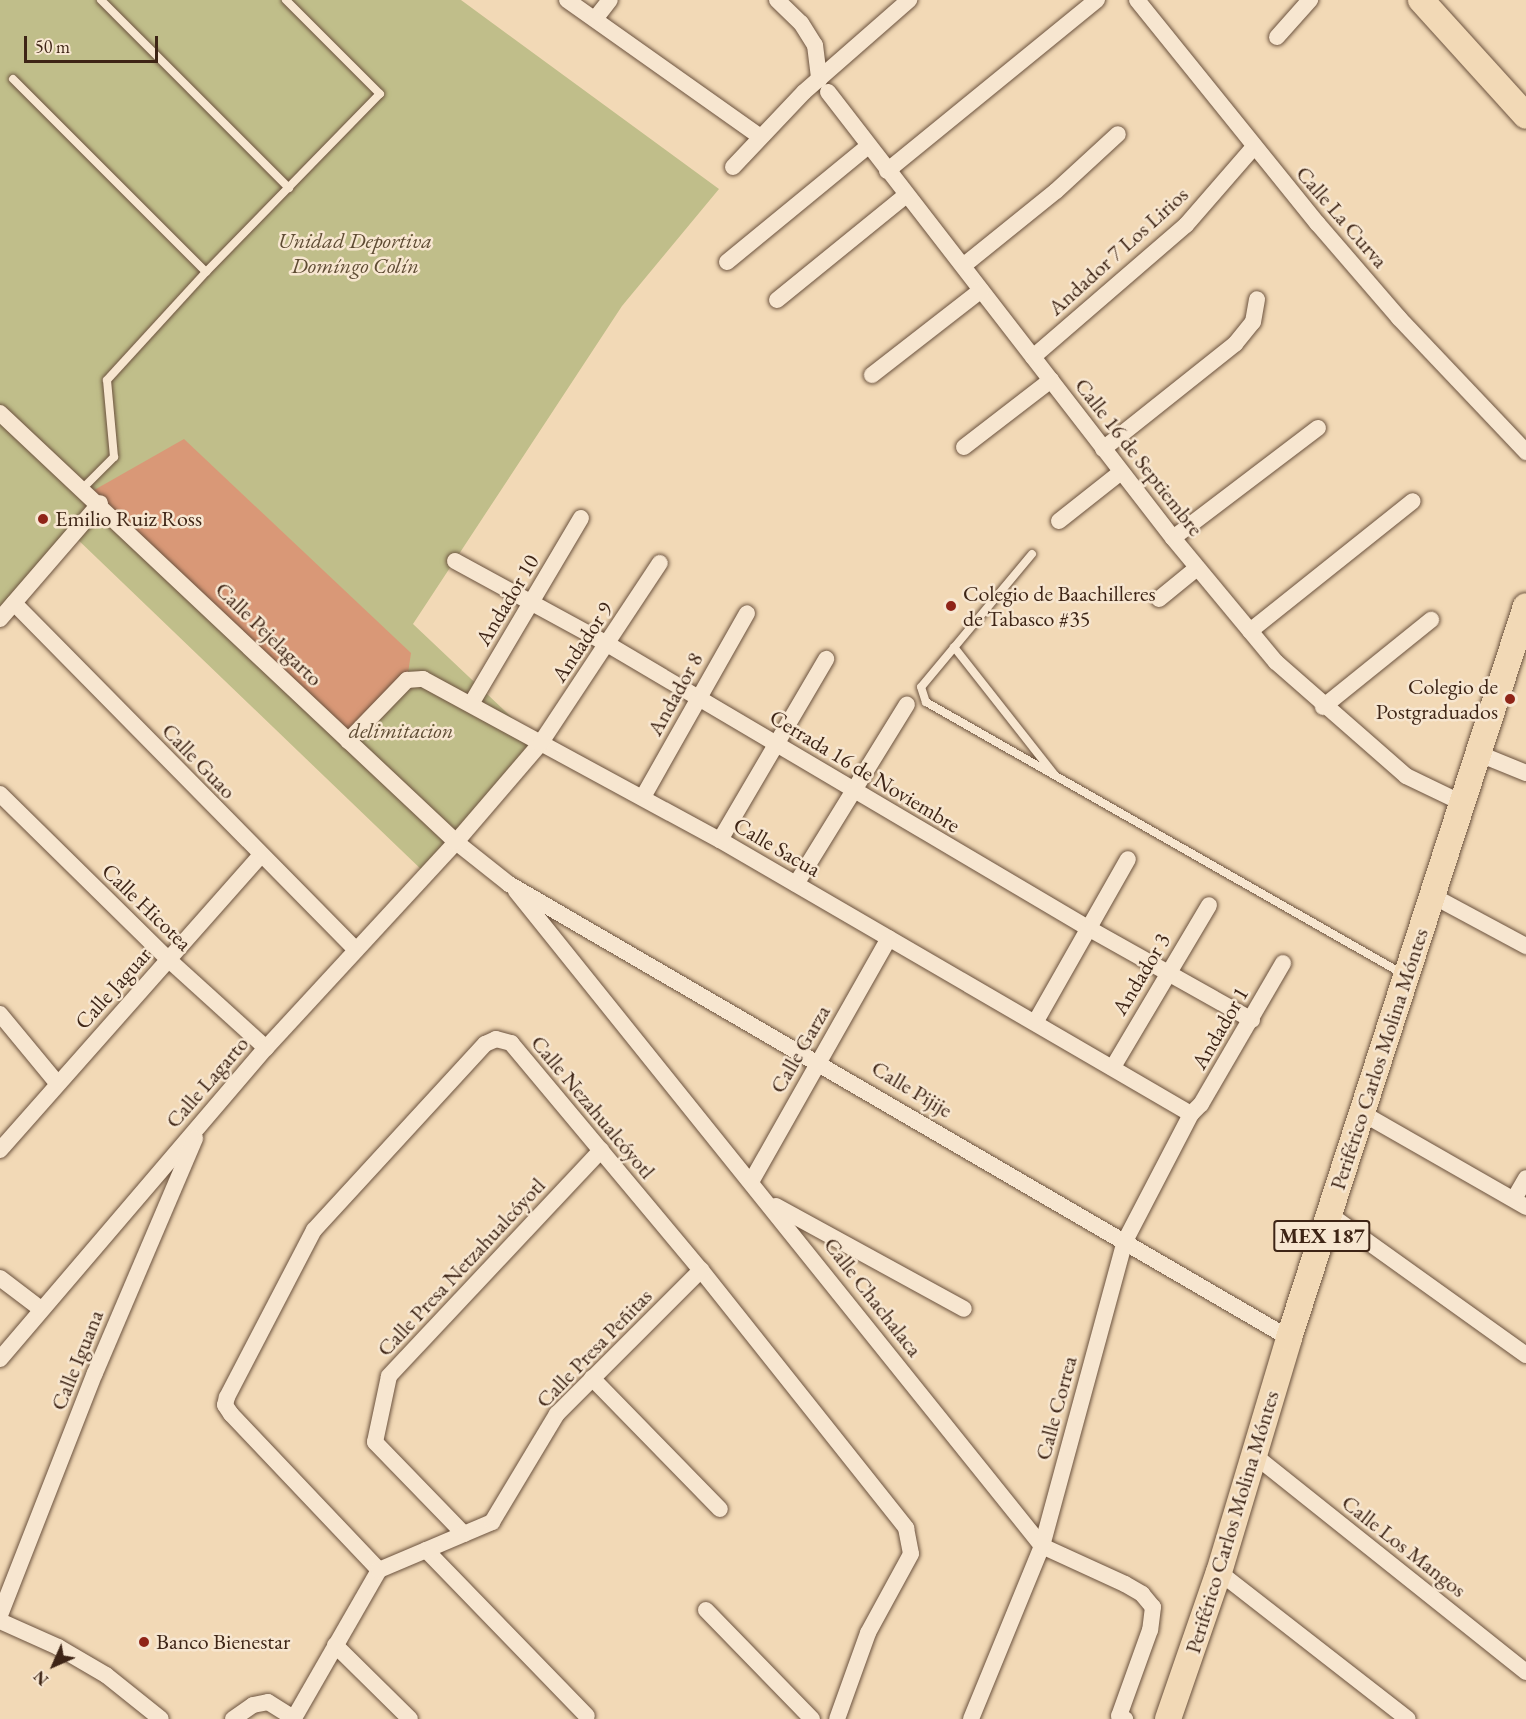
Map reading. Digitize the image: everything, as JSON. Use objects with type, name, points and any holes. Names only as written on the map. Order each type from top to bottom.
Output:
[{"type":"main road","points":[[1422,0],[1526,116]]},
{"type":"main road","name":"Periférico Carlos Molina Móntes","points":[[1168,1719],[1219,1572],[1289,1338],[1477,753],[1520,638],[1526,606]]},
{"type":"street","points":[[567,0],[759,136]]},
{"type":"street","points":[[595,19],[610,0]]},
{"type":"street","points":[[777,0],[801,23],[815,45],[823,86]]},
{"type":"street","points":[[733,167],[759,136],[823,86],[909,0]]},
{"type":"street","points":[[887,171],[1096,0]]},
{"type":"street","name":"Calle La Curva","points":[[1137,0],[1253,148],[1399,318],[1526,452]]},
{"type":"street","points":[[1277,36],[1310,0]]},
{"type":"street","name":"Calle 16 de Septiembre","points":[[823,86],[905,196],[963,266],[1121,472],[1250,631],[1323,707],[1406,776],[1462,803]]},
{"type":"street","points":[[963,266],[1056,191],[1118,134]]},
{"type":"street","points":[[727,262],[868,146]]},
{"type":"street","name":"Andador 7 Los Lirios","points":[[1033,357],[1186,225],[1253,148]]},
{"type":"street","points":[[777,300],[905,196]]},
{"type":"street","points":[[872,375],[981,290]]},
{"type":"street","points":[[1103,449],[1235,344],[1253,322],[1257,299]]},
{"type":"street","points":[[964,447],[1051,380]]},
{"type":"street","name":"Calle Pejelagarto","points":[[0,413],[100,502],[456,842],[509,884]]},
{"type":"street","points":[[1173,538],[1318,428]]},
{"type":"street","points":[[1059,521],[1121,472]]},
{"type":"street","points":[[1250,631],[1413,501]]},
{"type":"street","points":[[0,619],[100,502]]},
{"type":"street","name":"Andador 10","points":[[471,704],[581,518]]},
{"type":"street","name":"Cerrada 16 de Noviembre","points":[[455,561],[609,645],[1088,928],[1252,1020]]},
{"type":"street","name":"Andador 9","points":[[456,842],[540,744],[609,645],[660,563]]},
{"type":"street","points":[[1159,599],[1197,568]]},
{"type":"street","name":"Calle Guao","points":[[14,603],[260,856],[355,949]]},
{"type":"street","name":"Andador 8","points":[[643,797],[747,613]]},
{"type":"street","points":[[1323,707],[1431,621]]},
{"type":"street","points":[[720,840],[778,745],[826,659]]},
{"type":"street","name":"Calle Sacua","points":[[348,741],[407,680],[415,678],[471,704],[540,744],[720,840],[1036,1021],[1191,1113]]},
{"type":"street","points":[[796,884],[907,704]]},
{"type":"street","points":[[1477,753],[1526,773]]},
{"type":"street","name":"Calle Hicotea","points":[[0,794],[169,960],[266,1048]]},
{"type":"street","name":"Calle Lagarto","points":[[0,1359],[266,1048],[456,842]]},
{"type":"street","name":"Calle Jaguar","points":[[0,1150],[260,856]]},
{"type":"street","points":[[1036,1021],[1128,859]]},
{"type":"street","name":"Calle Pijije","points":[[509,884],[819,1061],[1289,1338]]},
{"type":"street","name":"Calle Chachalaca","points":[[509,884],[770,1203],[1042,1546],[1125,1584],[1142,1594],[1153,1607],[1150,1630],[1119,1716],[1125,1719]]},
{"type":"street","points":[[1432,896],[1526,946]]},
{"type":"street","name":"Andador 3","points":[[1113,1067],[1209,905]]},
{"type":"street","name":"Calle Garza","points":[[751,1182],[889,938]]},
{"type":"street","name":"Andador 1","points":[[1191,1113],[1201,1104],[1284,963]]},
{"type":"street","points":[[0,1014],[57,1083]]},
{"type":"street","name":"Calle Nezahualcóyotl","points":[[379,1570],[225,1405],[314,1230],[485,1044],[496,1039],[511,1043],[601,1150],[701,1270],[906,1528],[911,1554],[868,1633],[837,1719]]},
{"type":"street","name":"Calle Correa","points":[[971,1719],[1042,1546],[1125,1241],[1191,1113]]},
{"type":"street","points":[[1362,1113],[1520,1203],[1526,1178]]},
{"type":"street","name":"Calle Iguana","points":[[0,1615],[95,1373],[201,1124]]},
{"type":"street","name":"Calle Presa Netzahualcóyotl","points":[[464,1534],[375,1442],[389,1376],[601,1150]]},
{"type":"street","points":[[770,1203],[964,1309]]},
{"type":"street","points":[[1329,1214],[1526,1355]]},
{"type":"street","name":"Calle Presa Peñitas","points":[[379,1570],[492,1522],[557,1414],[701,1270]]},
{"type":"street","points":[[0,1278],[41,1309]]},
{"type":"street","points":[[592,1378],[720,1509]]},
{"type":"street","name":"Calle Los Mangos","points":[[1254,1455],[1526,1672]]},
{"type":"street","points":[[426,1550],[587,1716]]},
{"type":"street","points":[[233,1719],[254,1705],[268,1702],[294,1718],[379,1570]]},
{"type":"street","points":[[1219,1572],[1408,1719]]},
{"type":"street","points":[[706,1610],[812,1719]]},
{"type":"street","points":[[0,1622],[58,1647],[106,1675],[150,1716]]},
{"type":"street","points":[[335,1645],[410,1719]]},
{"type":"lane","points":[[101,0],[289,188]]},
{"type":"lane","points":[[83,488],[114,456],[107,380],[206,272],[380,94],[286,0]]},
{"type":"lane","points":[[13,79],[206,272]]},
{"type":"lane","points":[[1032,554],[921,687],[926,702],[1406,975]]},
{"type":"lane","points":[[954,647],[1058,779]]},
{"type":"green space","name":"Unidad Deportiva Domíngo Colín","points":[[0,0],[461,0],[719,189],[622,306],[413,624],[540,744],[426,874],[73,535],[0,619]]},
{"type":"building","points":[[184,439],[411,653],[407,680],[348,741],[89,493]]},
{"type":"place","name":"Emilio Ruiz Ross","points":[[43,519]]},
{"type":"place","name":"Colegio de Baachilleres de Tabasco #35","points":[[951,606]]},
{"type":"place","name":"Colegio de Postgraduados","points":[[1510,699]]},
{"type":"place","name":"Banco Bienestar","points":[[144,1642]]},
{"type":"park label","name":"delimitacion","points":[[401,731]]}]
